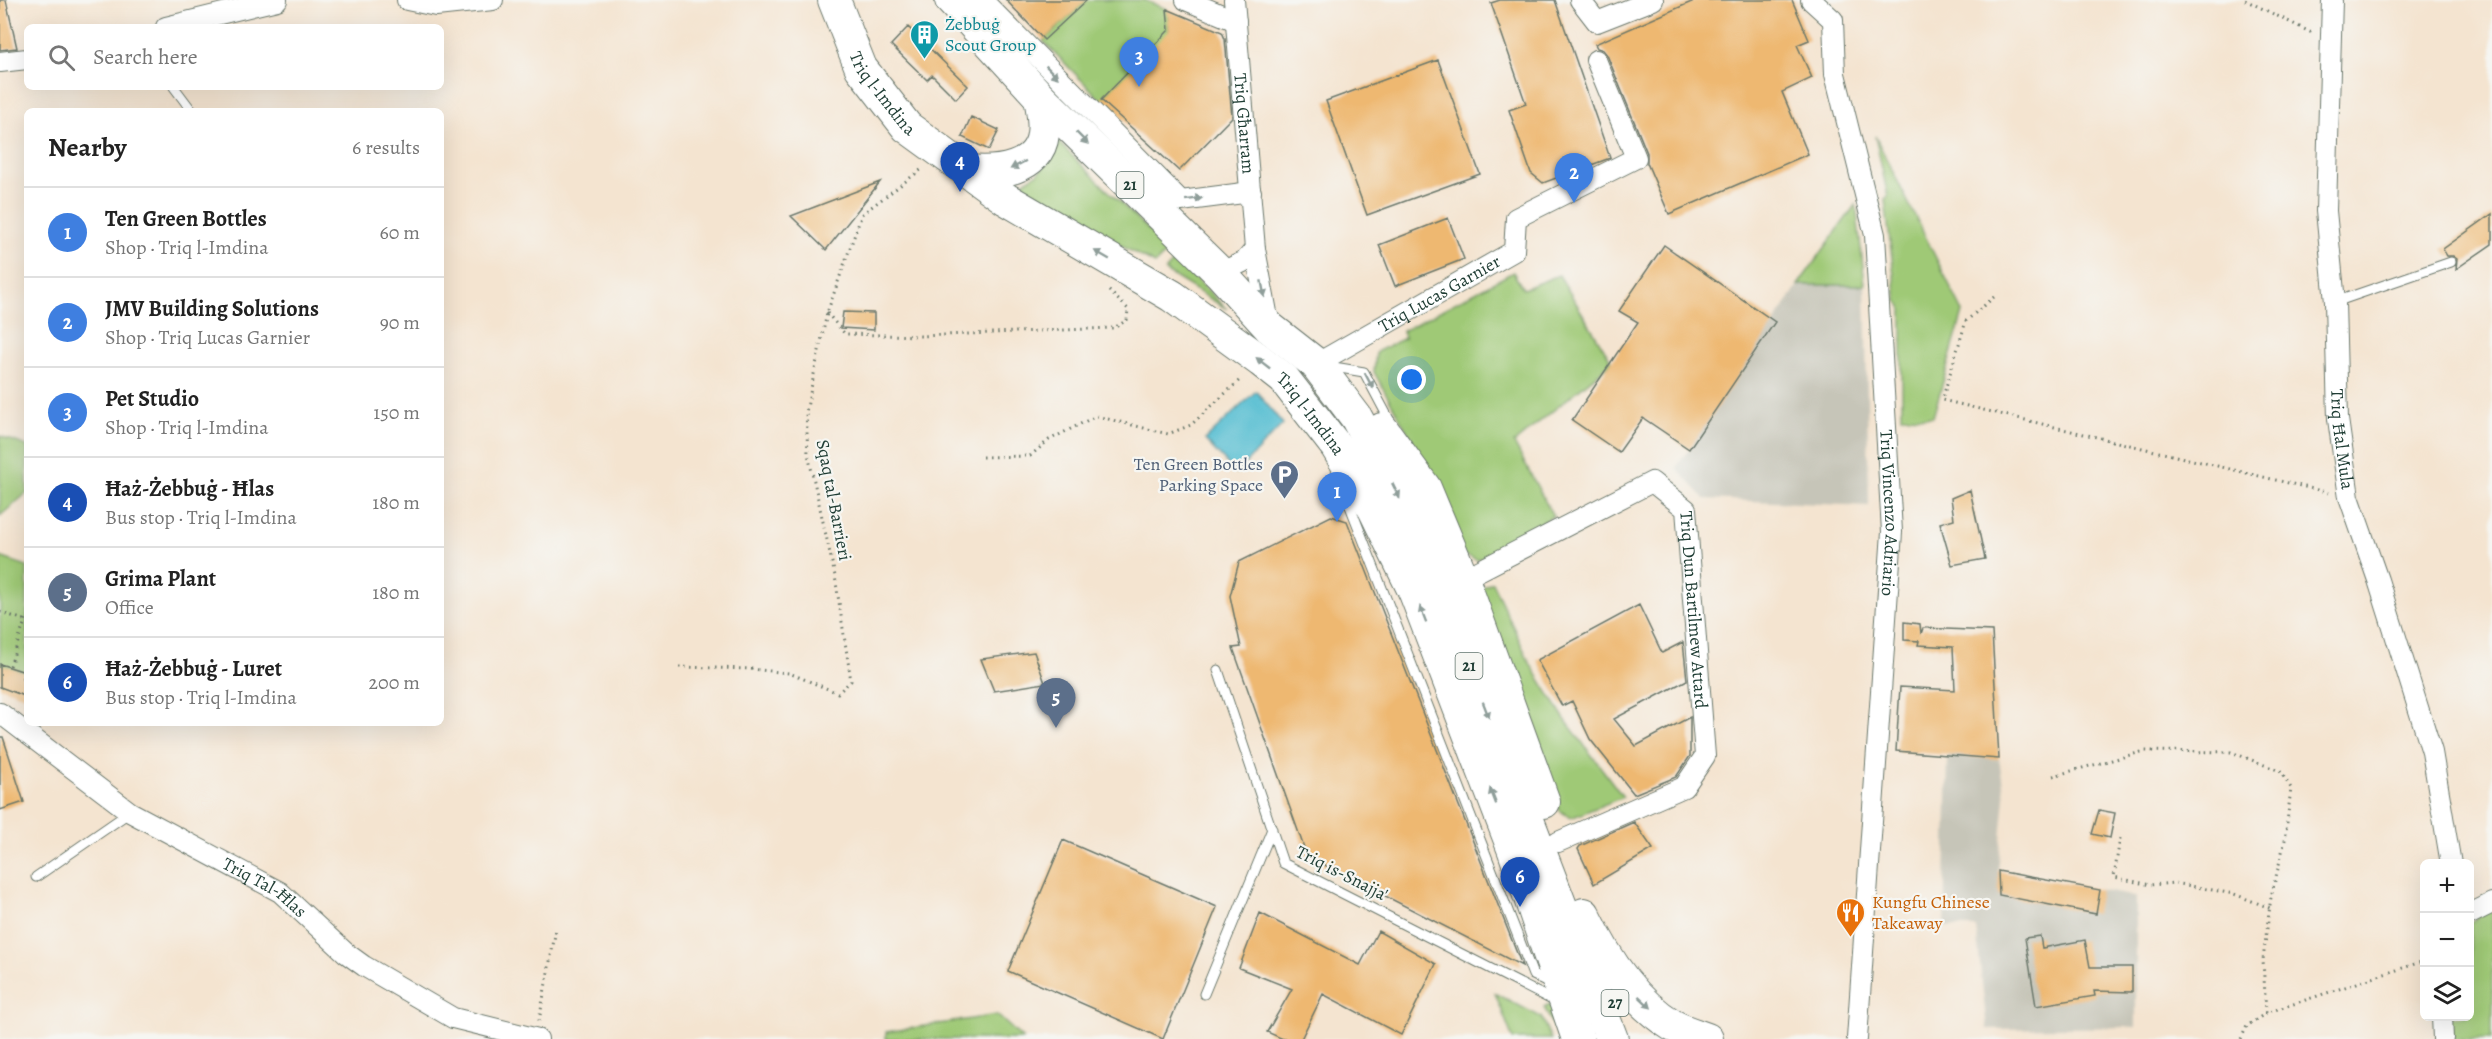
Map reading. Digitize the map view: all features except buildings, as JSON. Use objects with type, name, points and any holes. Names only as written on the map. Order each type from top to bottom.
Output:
[{"type":"highway","name":"Triq l-Imdina","points":[[834,0],[861,68],[907,127],[1006,199],[1172,296],[1261,361],[1284,379],[1336,446],[1374,509],[1415,593],[1514,851],[1578,1039]]},
{"type":"highway","points":[[848,0],[884,77],[955,163],[989,174],[1008,171],[1032,157],[1043,137],[1040,97]]},
{"type":"highway","name":"Triq l-Imdina","points":[[960,2],[1040,97],[1220,273],[1270,328],[1325,375],[1356,417],[1406,511],[1438,586],[1612,1039]]},
{"type":"highway","points":[[1325,375],[1383,430],[1425,488],[1463,579],[1584,915],[1608,960],[1641,1000],[1673,1026],[1707,1039]]},
{"type":"highway","points":[[1514,851],[1591,1039]]},
{"type":"highway","name":"27","points":[[1582,957],[1603,989],[1620,1009],[1660,1039]]},
{"type":"street","points":[[178,24],[277,0]]},
{"type":"street","points":[[407,0],[436,6],[493,0]]},
{"type":"street","points":[[1186,0],[1236,21]]},
{"type":"street","name":"Triq Għarram","points":[[1234,0],[1255,249],[1270,328]]},
{"type":"street","points":[[1580,0],[1597,22],[1653,0]]},
{"type":"street","points":[[1811,0],[1833,20]]},
{"type":"street","name":"Triq Vincenzo Adriario","points":[[1832,0],[1835,74],[1875,235],[1892,532],[1857,1039]]},
{"type":"street","name":"Triq Ħal Mula","points":[[2332,0],[2326,211],[2335,302],[2338,419],[2349,497],[2378,580],[2432,752],[2450,859]]},
{"type":"street","points":[[960,2],[1181,201],[1251,192]]},
{"type":"street","points":[[0,62],[24,59]]},
{"type":"street","name":"Triq Lucas Garnier","points":[[1325,375],[1514,251],[1516,218],[1636,158],[1596,60]]},
{"type":"street","points":[[1220,273],[1245,261],[1255,249]]},
{"type":"street","name":"Triq Dun Bartilmew Attard","points":[[1463,579],[1652,482],[1686,509],[1705,756],[1684,787],[1558,842]]},
{"type":"street","name":"Triq Tal-Ħlas","points":[[0,713],[130,812],[280,892],[346,953],[364,966],[453,1017],[537,1039]]},
{"type":"street","points":[[2471,913],[2492,903]]},
{"type":"street","points":[[2442,1021],[2443,1039]]},
{"type":"lane","points":[[176,90],[190,108]]},
{"type":"lane","points":[[2335,302],[2451,262]]},
{"type":"lane","points":[[1337,491],[1350,506],[1533,975],[1563,997]]},
{"type":"lane","points":[[1363,541],[1374,509]]},
{"type":"lane","name":"Triq is-Snajja'","points":[[1218,670],[1283,863],[1563,997]]},
{"type":"lane","points":[[36,877],[130,812]]},
{"type":"lane","points":[[1204,994],[1272,830]]},
{"type":"path","points":[[2245,0],[2330,42]]},
{"type":"path","name":"Sqaq tal-Barrieri","points":[[679,667],[751,669],[789,673],[838,693],[850,681],[835,576],[808,454],[806,412],[826,314],[862,214],[955,163]]},
{"type":"path","points":[[826,314],[845,334],[922,336],[1114,328],[1127,320],[1128,309],[1101,284]]},
{"type":"path","points":[[1994,297],[1965,321],[1942,400],[2349,497]]},
{"type":"path","points":[[982,458],[1030,456],[1049,440],[1096,416],[1168,434],[1191,425],[1261,361]]},
{"type":"path","points":[[0,612],[24,620]]},
{"type":"path","points":[[10,666],[24,627]]},
{"type":"path","points":[[2054,776],[2145,751],[2231,752],[2280,771],[2291,788],[2285,840],[2270,908],[2263,960],[2266,1013]]},
{"type":"path","points":[[2120,838],[2114,877],[2150,885],[2175,883],[2234,894],[2270,908]]},
{"type":"path","points":[[537,1039],[556,929]]},
{"type":"path","points":[[2241,1039],[2247,1026],[2266,1013],[2420,962]]},
{"type":"shaded area","points":[[1798,285],[1865,285],[1869,506],[1705,499],[1676,468]]},
{"type":"shaded area","points":[[1948,755],[1999,759],[2005,797],[1998,871],[2136,897],[2136,1027],[1987,1029],[1976,927],[1944,927]]},
{"type":"green space","points":[[1087,0],[1144,0],[1167,9],[1169,33],[1101,100],[1043,41]]},
{"type":"green space","points":[[1875,136],[1963,312],[1933,417],[1902,416],[1902,306],[1897,301],[1885,200],[1888,197]]},
{"type":"green space","points":[[1055,139],[1169,250],[1155,264],[1013,187],[1042,169],[1050,157]]},
{"type":"green space","points":[[1856,204],[1865,285],[1798,285]]},
{"type":"green space","points":[[1176,259],[1227,309],[1165,271]]},
{"type":"green space","points":[[1513,272],[1523,289],[1559,275],[1612,362],[1514,443],[1553,516],[1478,560],[1464,555],[1417,449],[1374,372],[1376,352],[1405,338],[1402,331]]},
{"type":"green space","points":[[0,436],[24,445],[24,496],[0,516]]},
{"type":"green space","points":[[0,557],[24,565],[24,672],[0,664]]},
{"type":"green space","points":[[1492,582],[1531,665],[1564,718],[1623,797],[1571,818],[1560,811],[1478,599],[1482,587]]},
{"type":"green space","points":[[2492,909],[2492,1039],[2447,1039],[2447,1021],[2474,1021],[2474,920]]},
{"type":"green space","points":[[1495,993],[1541,1017],[1551,1039],[1513,1039]]},
{"type":"green space","points":[[1549,1004],[1565,1013],[1574,1039],[1559,1039],[1544,1007]]},
{"type":"green space","points":[[997,1015],[1023,1039],[886,1039],[886,1032]]},
{"type":"water","points":[[1256,391],[1283,424],[1236,473],[1205,440]]},
{"type":"place","name":"Żebbuġ Scout Group","points":[[924,60]]},
{"type":"place","name":"Pet Studio","points":[[1139,87]]},
{"type":"place","name":"Ħaż-Żebbuġ - Ħlas","points":[[960,192]]},
{"type":"place","name":"JMV Building Solutions","points":[[1574,203]]},
{"type":"place","name":"Ten Green Bottles Parking Space","points":[[1284,500]]},
{"type":"place","name":"Ten Green Bottles","points":[[1337,522]]},
{"type":"place","name":"Grima Plant","points":[[1056,728]]},
{"type":"place","name":"Ħaż-Żebbuġ - Luret","points":[[1520,907]]},
{"type":"place","name":"Kungfu Chinese Takeaway","points":[[1851,938]]}]
